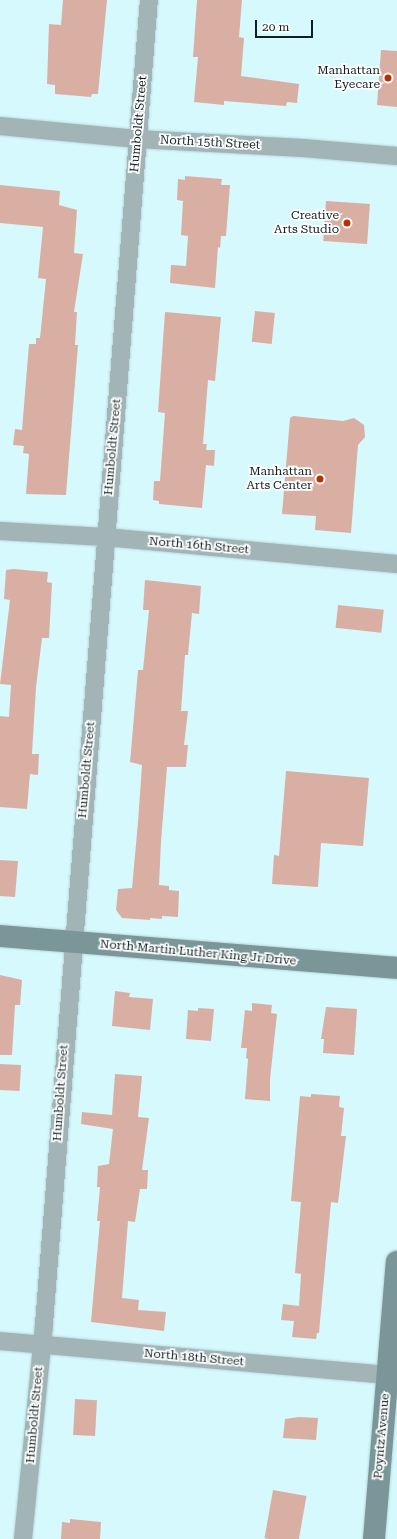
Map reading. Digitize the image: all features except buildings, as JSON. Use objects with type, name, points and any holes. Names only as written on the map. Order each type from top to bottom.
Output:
[{"type":"street","name":"Humboldt Street","points":[[23,1539],[42,1345],[105,537],[149,0]]},
{"type":"street","name":"North 15th Street","points":[[0,126],[137,139],[303,148],[397,156]]},
{"type":"street","name":"North 16th Street","points":[[0,531],[105,537],[397,564]]},
{"type":"street","name":"North Martin Luther King Jr Drive","points":[[0,936],[397,968]]},
{"type":"street","name":"Poyntz Avenue","points":[[374,1539],[397,1262]]},
{"type":"street","name":"North 18th Street","points":[[0,1341],[388,1375]]},
{"type":"place","name":"Manhattan Eyecare","points":[[388,78]]},
{"type":"place","name":"Creative Arts Studio","points":[[347,223]]},
{"type":"place","name":"Manhattan Arts Center","points":[[320,479]]}]
